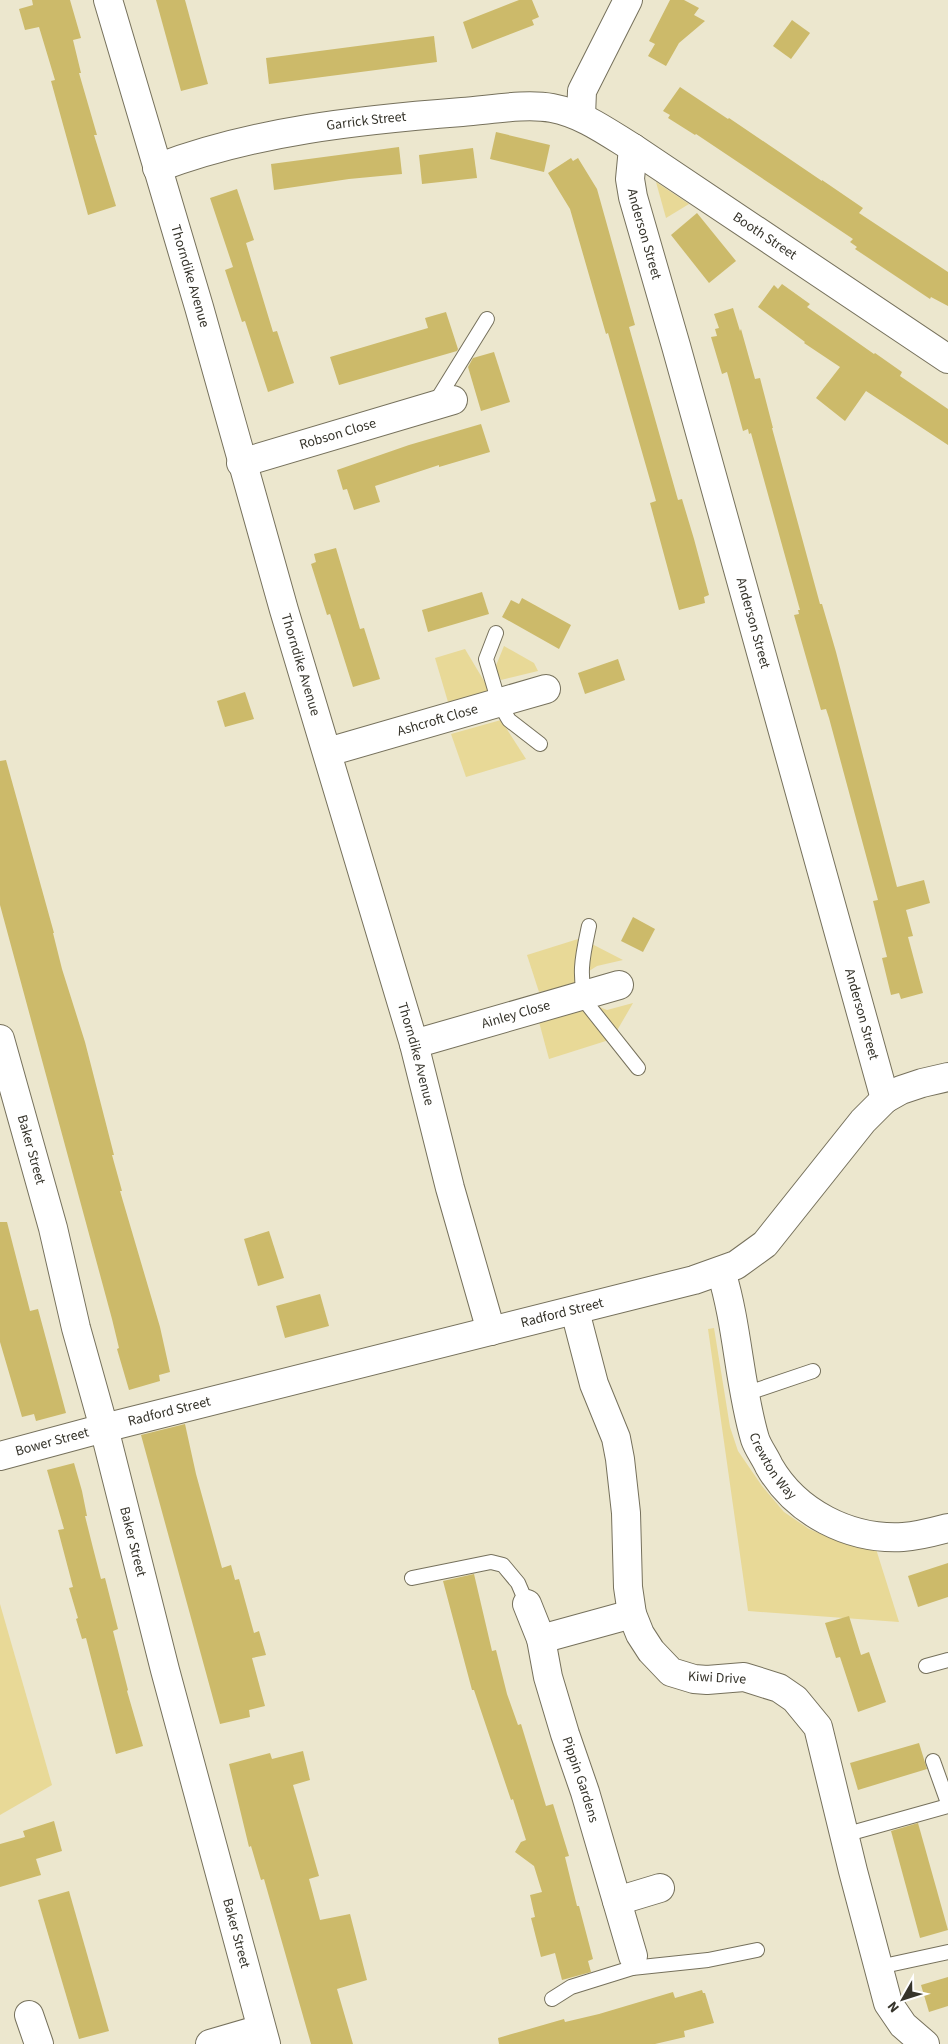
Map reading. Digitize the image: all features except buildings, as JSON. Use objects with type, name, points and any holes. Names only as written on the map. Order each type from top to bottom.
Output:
[{"type":"street","name":"Thorndike Avenue","points":[[108,0],[198,307],[241,463],[414,1044],[450,1188],[492,1331]]},
{"type":"street","points":[[581,116],[580,102],[584,85],[628,0]]},
{"type":"street","name":"Garrick Street","points":[[157,168],[256,140],[344,123],[538,106],[581,116]]},
{"type":"street","name":"Booth Street","points":[[581,116],[633,148],[948,359]]},
{"type":"street","name":"Anderson Street","points":[[633,148],[630,179],[633,197],[679,356],[885,1099]]},
{"type":"street","name":"Robson Close","points":[[241,463],[443,402]]},
{"type":"street","name":"Ashcroft Close","points":[[328,752],[546,690]]},
{"type":"street","name":"Ainley Close","points":[[414,1044],[619,985]]},
{"type":"street","name":"Baker Street","points":[[0,1039],[53,1228],[76,1328],[104,1428],[165,1670],[264,2036]]},
{"type":"street","name":"Radford Street","points":[[104,1428],[575,1311],[721,1272],[747,1258],[765,1244],[863,1121],[885,1099],[901,1090],[948,1077]]},
{"type":"street","name":"Crewton Way","points":[[721,1272],[756,1442],[774,1475],[787,1491],[815,1515],[849,1529],[884,1536],[902,1537],[948,1528]]},
{"type":"street","name":"Kiwi Drive","points":[[575,1311],[594,1384],[616,1438],[626,1512],[626,1561],[632,1614],[640,1634],[651,1651],[671,1672],[694,1680],[744,1677],[779,1688],[795,1699],[818,1727],[888,2003],[903,2025],[925,2044]]},
{"type":"street","name":"Bower Street","points":[[0,1456],[104,1428]]},
{"type":"street","name":"Pippin Gardens","points":[[527,1604],[541,1639],[548,1677],[585,1792],[617,1901],[632,1962]]},
{"type":"street","points":[[541,1639],[632,1614]]},
{"type":"street","points":[[617,1901],[660,1888]]},
{"type":"street","points":[[29,2016],[39,2044]]},
{"type":"street","points":[[210,2044],[264,2036]]},
{"type":"lane","name":"Robson Close","points":[[443,402],[487,319]]},
{"type":"lane","points":[[496,633],[486,659],[499,703],[510,720],[540,744]]},
{"type":"lane","points":[[588,926],[580,980],[584,995],[588,1004],[638,1068]]},
{"type":"lane","points":[[745,1394],[813,1371]]},
{"type":"lane","points":[[412,1578],[491,1562],[503,1565],[518,1583],[527,1604]]},
{"type":"lane","points":[[926,1666],[948,1660]]},
{"type":"lane","points":[[844,1835],[948,1805],[933,1761]]},
{"type":"lane","points":[[552,1999],[571,1986],[632,1962],[708,1960],[757,1950]]},
{"type":"lane","points":[[879,1968],[948,1952]]},
{"type":"shaded area","points":[[656,182],[689,204],[666,218]]},
{"type":"shaded area","points":[[504,646],[534,663],[538,671],[501,680],[495,668]]},
{"type":"shaded area","points":[[465,649],[490,691],[448,702],[435,658]]},
{"type":"shaded area","points":[[501,720],[526,759],[466,777],[451,734]]},
{"type":"shaded area","points":[[578,939],[575,984],[539,992],[527,955]]},
{"type":"shaded area","points":[[588,942],[623,960],[597,966],[589,971]]},
{"type":"shaded area","points":[[633,1003],[615,1034],[594,1005],[607,1010]]},
{"type":"shaded area","points":[[584,1008],[609,1040],[549,1059],[539,1022]]},
{"type":"shaded area","points":[[714,1328],[730,1427],[738,1451],[762,1486],[784,1512],[809,1529],[843,1543],[876,1549],[899,1622],[748,1611],[708,1329]]},
{"type":"shaded area","points":[[0,1604],[52,1785],[0,1815]]}]
